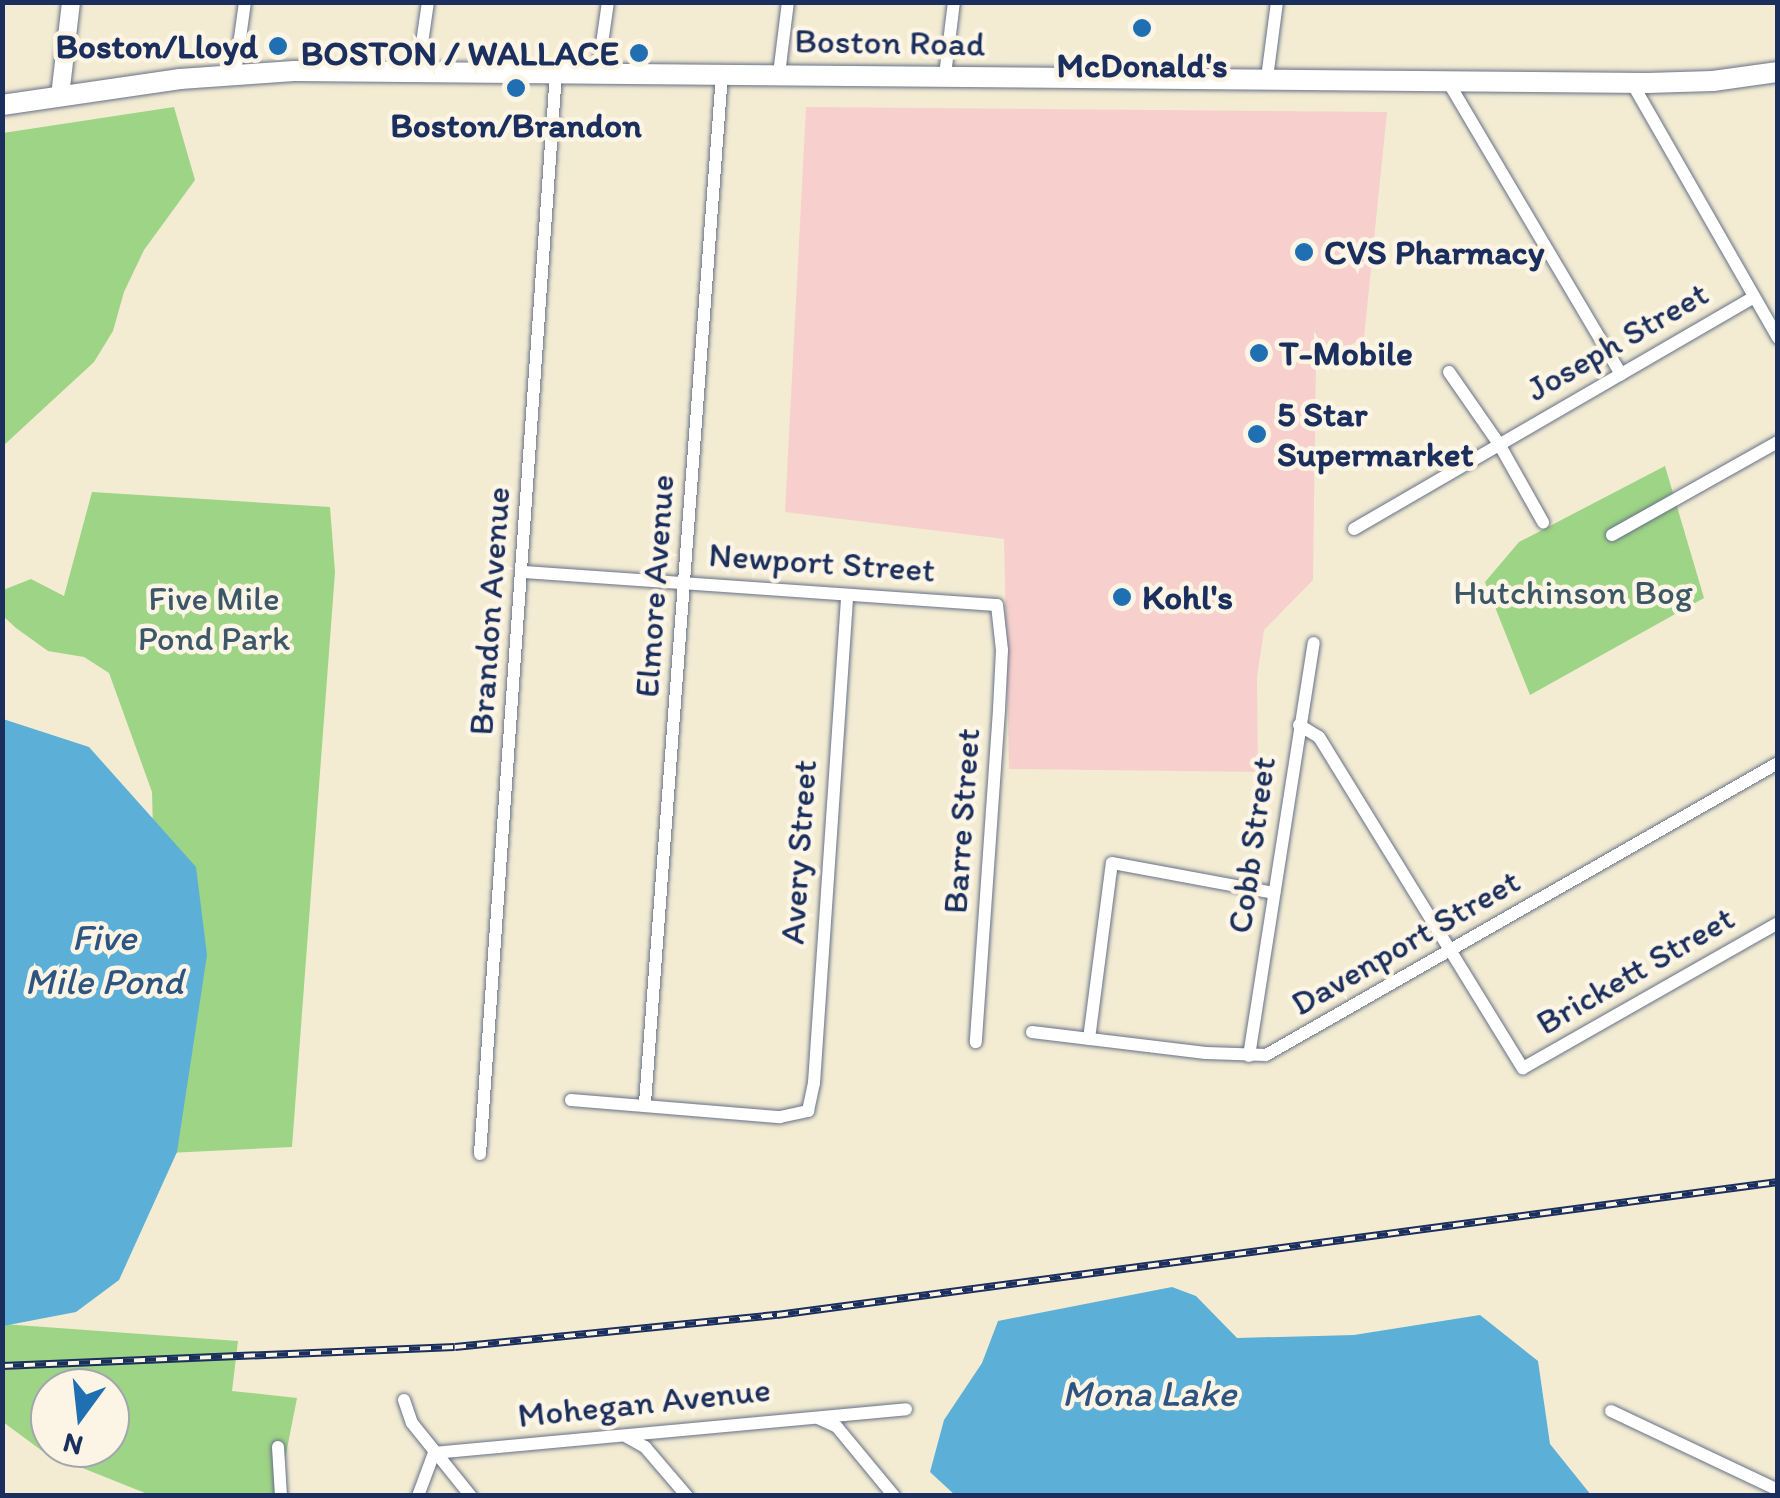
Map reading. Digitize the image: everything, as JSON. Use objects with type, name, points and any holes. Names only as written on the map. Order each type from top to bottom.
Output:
[{"type":"main road","name":"Boston Road","points":[[2,105],[235,74],[598,72],[1632,83],[1713,81],[1778,72]]},
{"type":"street","points":[[60,96],[71,2]]},
{"type":"street","points":[[235,74],[244,2]]},
{"type":"street","points":[[418,71],[428,2]]},
{"type":"street","points":[[598,72],[608,2]]},
{"type":"street","points":[[779,74],[788,2]]},
{"type":"street","points":[[945,75],[954,2]]},
{"type":"street","points":[[1267,78],[1277,2]]},
{"type":"street","name":"Brandon Avenue","points":[[480,1154],[556,72]]},
{"type":"street","name":"Elmore Avenue","points":[[645,1103],[722,73]]},
{"type":"street","points":[[1447,80],[1621,374]]},
{"type":"street","points":[[1632,83],[1778,338]]},
{"type":"street","name":"Joseph Street","points":[[1354,529],[1754,297]]},
{"type":"street","points":[[1449,372],[1499,444],[1543,522]]},
{"type":"street","points":[[1612,535],[1778,442]]},
{"type":"street","name":"Newport Street","points":[[523,572],[997,605]]},
{"type":"street","name":"Avery Street","points":[[645,1103],[780,1117],[808,1111],[814,1083],[846,596]]},
{"type":"street","name":"Barre Street","points":[[976,1042],[1000,695],[997,605]]},
{"type":"street","name":"Cobb Street","points":[[1249,1056],[1314,643]]},
{"type":"street","points":[[1299,725],[1319,737],[1450,952]]},
{"type":"street","name":"Davenport Street","points":[[1032,1032],[1266,1055],[1778,763]]},
{"type":"street","points":[[1089,1039],[1112,862],[1274,893]]},
{"type":"street","name":"Brickett Street","points":[[1450,952],[1522,1068],[1778,923]]},
{"type":"street","points":[[570,1100],[645,1103]]},
{"type":"street","points":[[404,1400],[412,1423],[471,1496]]},
{"type":"street","name":"Mohegan Avenue","points":[[434,1452],[906,1409]]},
{"type":"street","points":[[1611,1411],[1778,1490]]},
{"type":"street","points":[[818,1418],[837,1427],[894,1496]]},
{"type":"street","points":[[625,1436],[645,1447],[688,1496]]},
{"type":"street","points":[[278,1446],[280,1496]]},
{"type":"street","points":[[418,1496],[434,1452]]},
{"type":"shaded area","points":[[806,107],[1387,112],[1364,338],[1316,363],[1313,580],[1264,630],[1257,677],[1258,772],[1009,769],[1004,539],[785,512]]},
{"type":"green space","points":[[174,107],[195,180],[144,250],[124,292],[113,331],[94,362],[3,446],[3,133]]},
{"type":"green space","name":"Hutchinson Bog","points":[[1665,466],[1704,598],[1530,695],[1485,582],[1519,542]]},
{"type":"green space","name":"Five Mile Pond Park","points":[[92,492],[330,507],[335,572],[292,1147],[64,1158],[154,869],[152,792],[109,673],[84,657],[48,651],[16,628],[3,616],[3,590],[31,579],[64,596]]},
{"type":"green space","points":[[3,1324],[238,1341],[232,1391],[297,1398],[278,1495],[150,1495],[82,1468],[130,1468],[130,1368],[30,1368],[30,1442],[3,1422]]},
{"type":"water","name":"Five Mile Pond","points":[[3,719],[89,747],[196,867],[207,955],[177,1152],[119,1280],[76,1312],[3,1326]]},
{"type":"water","name":"Mona Lake","points":[[1172,1287],[1196,1296],[1237,1338],[1354,1335],[1480,1315],[1538,1361],[1550,1444],[1591,1495],[956,1496],[930,1472],[944,1420],[982,1363],[998,1321]]},
{"type":"railway","points":[[2,1366],[455,1347],[777,1315],[1778,1182]]},
{"type":"place","name":"McDonald's","points":[[1142,28]]},
{"type":"place","name":"Boston/Lloyd","points":[[278,46]]},
{"type":"place","name":"BOSTON / WALLACE","points":[[639,53]]},
{"type":"place","name":"Boston/Brandon","points":[[516,88]]},
{"type":"place","name":"CVS Pharmacy","points":[[1304,252]]},
{"type":"place","name":"T-Mobile","points":[[1259,353]]},
{"type":"place","name":"5 Star Supermarket","points":[[1257,434]]},
{"type":"place","name":"Kohl's","points":[[1122,597]]}]
